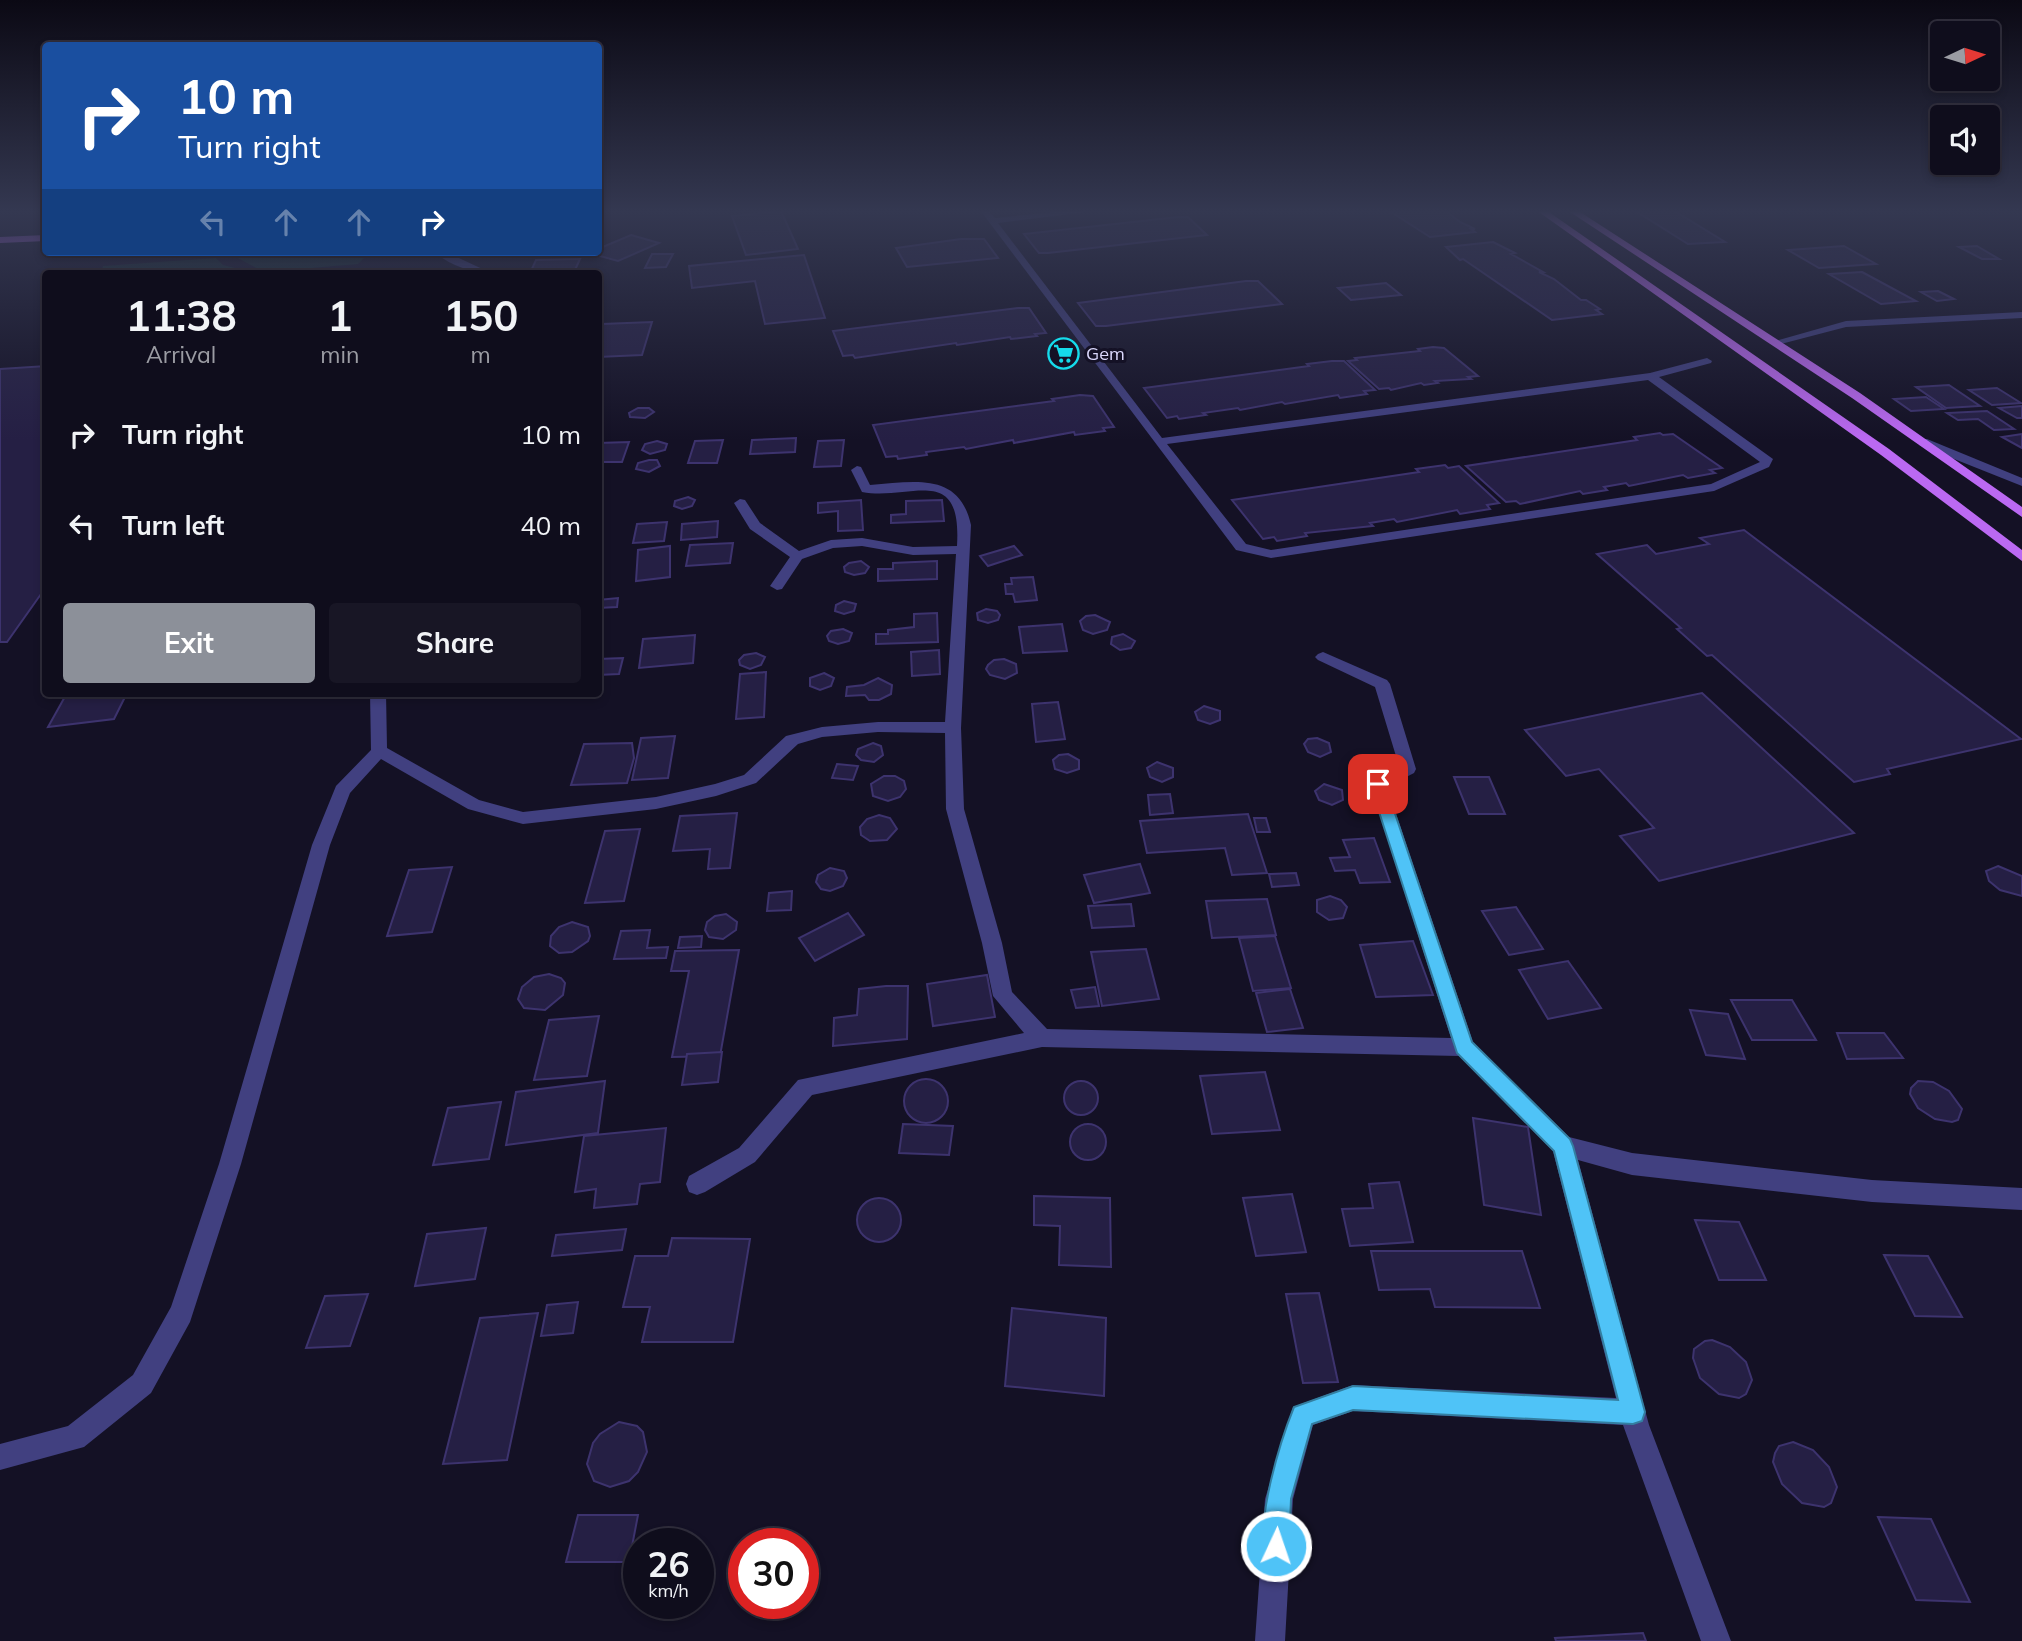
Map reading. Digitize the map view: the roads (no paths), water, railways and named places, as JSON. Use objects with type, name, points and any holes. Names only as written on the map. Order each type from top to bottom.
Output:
[{"type":"main road","points":[[1649,287],[1874,444],[2022,557]]},
{"type":"main road","points":[[1691,287],[1777,342],[2022,513]]},
{"type":"street","points":[[1042,287],[1241,547],[1271,554],[1714,486],[1765,464],[1767,459],[1650,376]]},
{"type":"street","points":[[1777,342],[1846,324],[2022,315]]},
{"type":"street","points":[[1159,442],[1650,376],[1707,361]]},
{"type":"street","points":[[1923,442],[2022,482]]},
{"type":"street","points":[[857,470],[866,489],[940,488],[961,504],[967,524],[963,550],[953,728],[956,809],[992,943],[1003,996],[1042,1038]]},
{"type":"street","points":[[740,503],[755,526],[797,556]]},
{"type":"street","points":[[777,586],[797,556],[831,544],[862,542],[913,551],[963,550]]},
{"type":"street","points":[[1323,657],[1382,684],[1408,769],[1378,784],[1464,1047],[1563,1146],[1633,1412],[1716,1641]]},
{"type":"street","points":[[0,1457],[75,1438],[142,1384],[181,1313],[230,1164],[321,845],[342,789],[379,751],[378,697]]},
{"type":"street","points":[[379,751],[474,805],[523,818],[656,803],[716,790],[750,779],[792,740],[822,732],[878,727],[953,728]]},
{"type":"street","points":[[697,1184],[747,1155],[806,1087],[1042,1038],[1464,1047]]},
{"type":"street","points":[[1563,1146],[1645,1165],[1872,1191],[2022,1199]]},
{"type":"street","points":[[1270,1641],[1279,1499],[1302,1416],[1353,1398],[1633,1412]]},
{"type":"place","name":"Gem","points":[[1063,353]]}]
